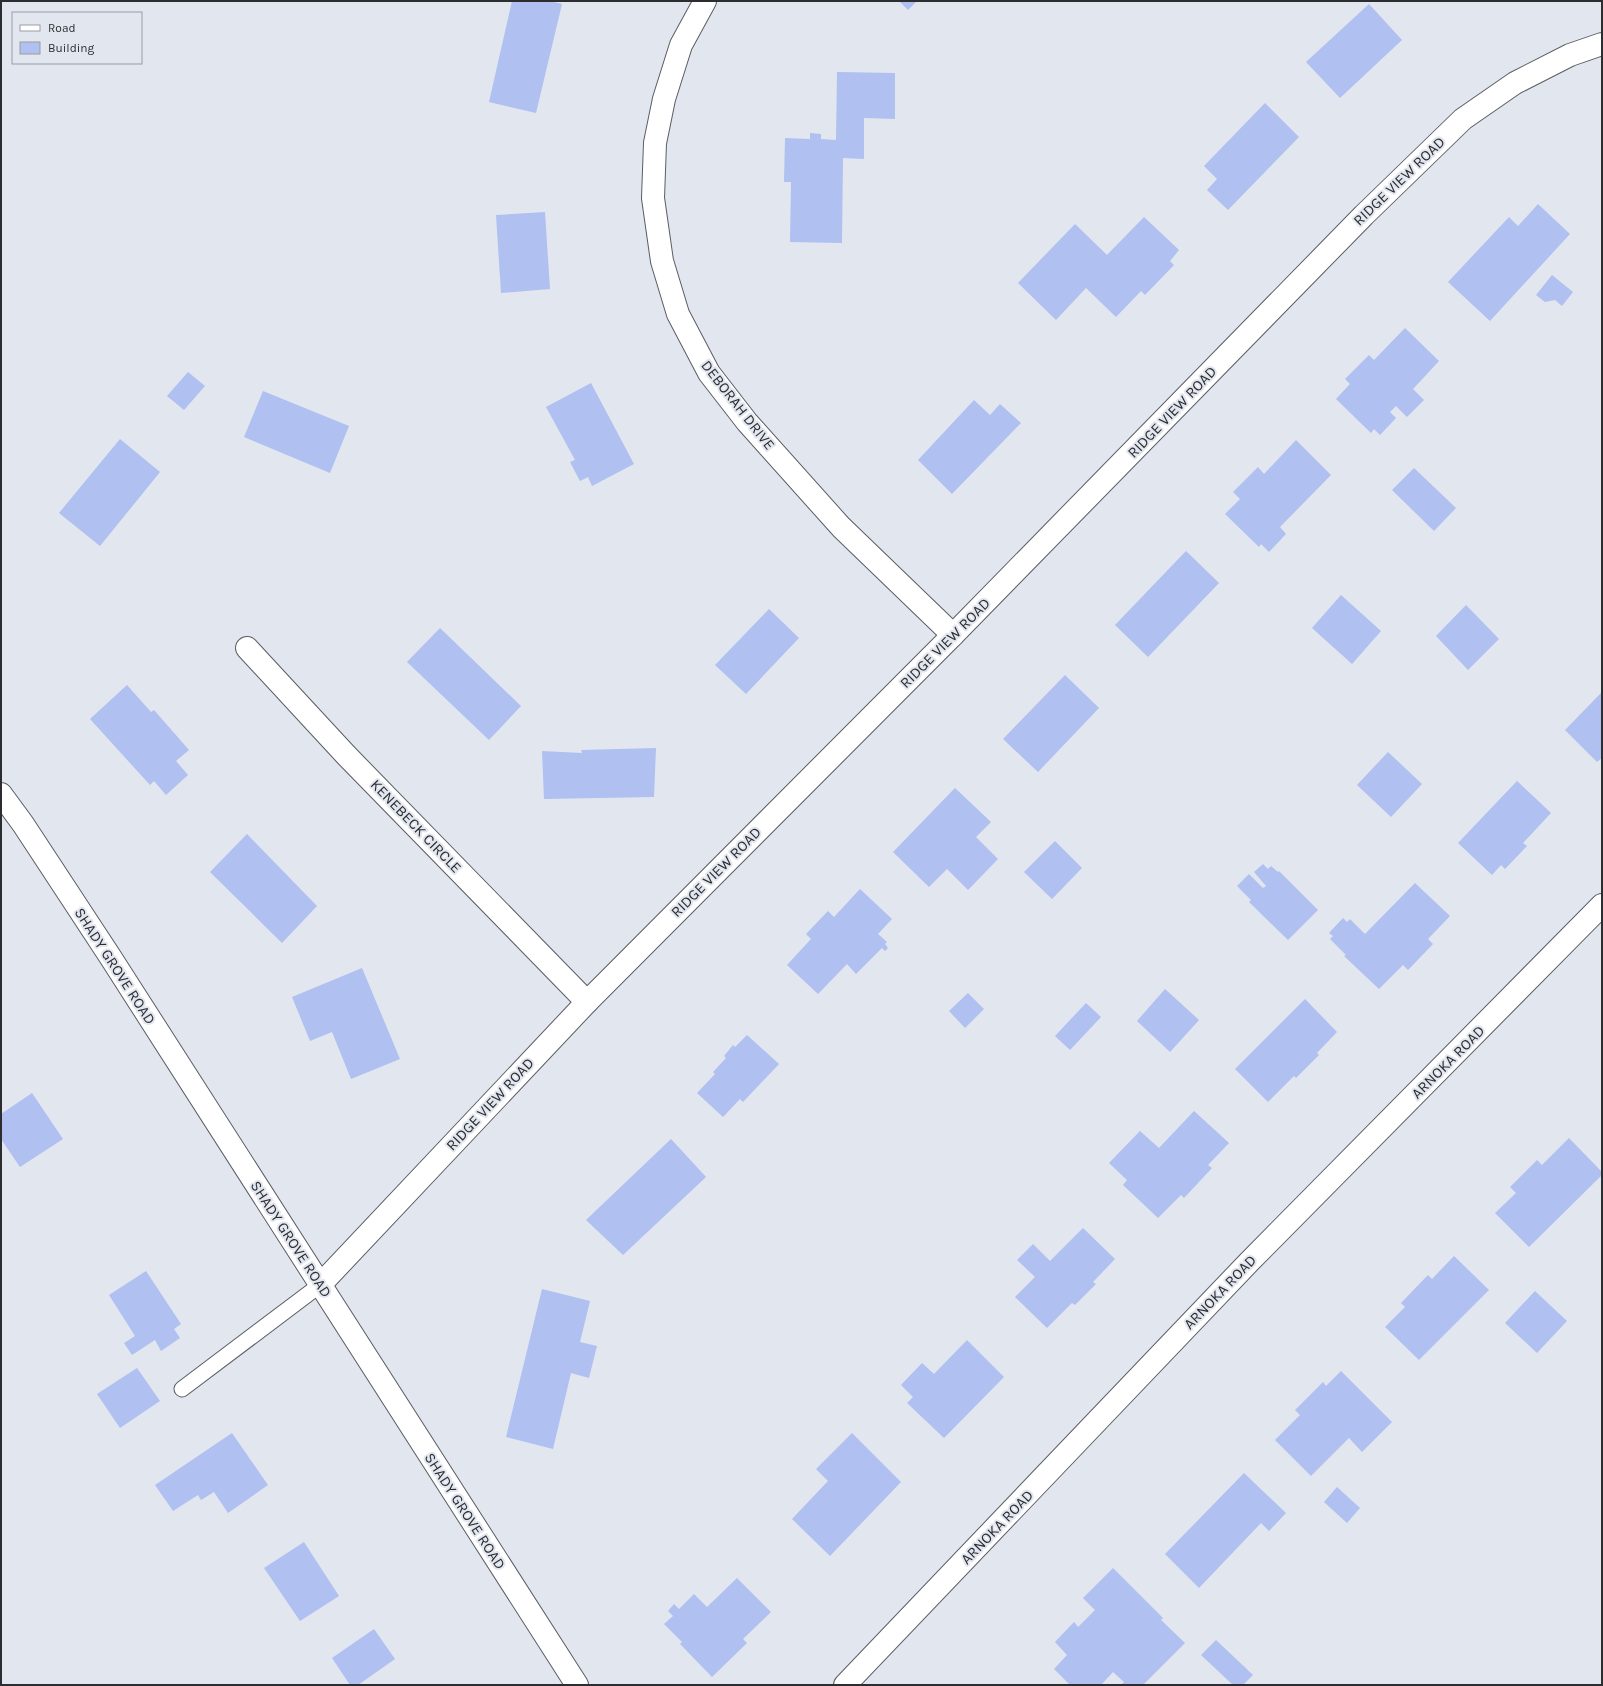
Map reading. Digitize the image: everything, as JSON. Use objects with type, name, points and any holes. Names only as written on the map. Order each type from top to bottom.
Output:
[{"type":"street","name":"DEBORAH DRIVE","points":[[705,1],[681,45],[664,99],[655,144],[654,198],[662,261],[678,314],[709,373],[747,422],[841,527],[953,635]]},
{"type":"street","name":"RIDGE VIEW ROAD","points":[[320,1285],[587,1002],[953,635],[1364,214],[1463,119],[1515,83],[1570,55],[1602,44]]},
{"type":"street","name":"KENEBECK CIRCLE","points":[[247,648],[346,755],[587,1002]]},
{"type":"street","name":"SHADY GROVE ROAD","points":[[1,794],[23,824],[98,939],[577,1685]]},
{"type":"street","name":"ARNOKA ROAD","points":[[845,1685],[1249,1262],[1602,905]]},
{"type":"lane","points":[[182,1389],[320,1285]]},
{"type":"building","points":[[512,1],[550,1],[562,4],[536,113],[489,102]]},
{"type":"building","points":[[899,1],[917,1],[908,10]]},
{"type":"building","points":[[1369,4],[1402,40],[1340,98],[1306,62]]},
{"type":"building","points":[[837,72],[895,73],[895,119],[864,118],[864,159],[843,158],[842,243],[790,242],[791,182],[784,182],[785,138],[810,139],[810,133],[821,134],[821,139],[836,140]]},
{"type":"building","points":[[1265,103],[1299,137],[1228,210],[1207,190],[1217,179],[1204,166]]},
{"type":"building","points":[[1538,204],[1570,234],[1490,321],[1448,282],[1509,217],[1518,226]]},
{"type":"building","points":[[545,212],[550,289],[501,293],[496,215]]},
{"type":"building","points":[[1144,217],[1179,250],[1170,261],[1174,265],[1145,295],[1141,291],[1116,317],[1086,288],[1056,320],[1018,283],[1075,224],[1107,255]]},
{"type":"building","points":[[1552,275],[1573,292],[1562,306],[1555,300],[1545,302],[1536,295]]},
{"type":"building","points":[[1405,328],[1439,361],[1413,389],[1424,400],[1407,417],[1396,406],[1390,412],[1396,418],[1380,435],[1374,429],[1371,433],[1336,399],[1350,384],[1345,379],[1369,355],[1374,360]]},
{"type":"building","points":[[188,372],[205,386],[184,410],[167,396]]},
{"type":"building","points":[[591,383],[634,464],[592,486],[588,477],[580,481],[570,462],[575,460],[546,407]]},
{"type":"building","points":[[263,391],[349,426],[330,473],[244,437]]},
{"type":"building","points":[[974,400],[990,415],[1000,404],[1021,423],[952,494],[918,460]]},
{"type":"building","points":[[120,439],[160,472],[100,546],[59,513]]},
{"type":"building","points":[[1296,440],[1331,475],[1280,527],[1286,534],[1269,552],[1261,544],[1259,547],[1225,514],[1240,499],[1233,492],[1258,467],[1264,474]]},
{"type":"building","points":[[1414,468],[1456,508],[1434,531],[1392,490]]},
{"type":"building","points":[[1186,551],[1219,583],[1148,657],[1115,625]]},
{"type":"building","points":[[1341,595],[1381,631],[1352,664],[1312,628]]},
{"type":"building","points":[[1466,605],[1499,639],[1468,670],[1436,636]]},
{"type":"building","points":[[769,609],[799,638],[746,694],[715,665]]},
{"type":"building","points":[[440,628],[521,706],[489,740],[407,662]]},
{"type":"building","points":[[1065,675],[1099,708],[1038,772],[1003,739]]},
{"type":"building","points":[[127,685],[151,712],[154,710],[189,750],[176,761],[188,775],[166,795],[154,781],[150,785],[90,719]]},
{"type":"building","points":[[1602,692],[1602,758],[1597,762],[1565,730]]},
{"type":"building","points":[[656,748],[654,797],[544,799],[542,751],[582,753],[581,750]]},
{"type":"building","points":[[1388,752],[1422,784],[1391,817],[1357,785]]},
{"type":"building","points":[[1517,781],[1551,813],[1523,843],[1527,846],[1505,869],[1501,865],[1492,875],[1458,843]]},
{"type":"building","points":[[955,788],[991,822],[976,837],[998,859],[968,890],[947,869],[929,887],[893,852]]},
{"type":"building","points":[[247,834],[317,906],[282,943],[210,872]]},
{"type":"building","points":[[1055,841],[1082,868],[1052,899],[1024,872]]},
{"type":"building","points":[[1263,864],[1268,869],[1271,866],[1278,872],[1279,871],[1318,910],[1288,940],[1249,902],[1251,900],[1237,886],[1249,874],[1263,888],[1266,886],[1254,872]]},
{"type":"building","points":[[1415,883],[1450,916],[1428,939],[1433,944],[1408,970],[1403,965],[1379,989],[1344,956],[1346,955],[1330,939],[1333,936],[1329,933],[1343,918],[1347,922],[1350,919],[1365,934]]},
{"type":"building","points":[[860,889],[892,919],[878,934],[887,942],[885,944],[888,948],[885,951],[882,948],[856,974],[847,964],[818,994],[787,965],[811,939],[806,934],[828,911],[834,917]]},
{"type":"building","points":[[362,968],[400,1059],[351,1079],[332,1032],[310,1041],[292,997]]},
{"type":"building","points":[[1165,989],[1199,1020],[1170,1052],[1137,1021]]},
{"type":"building","points":[[968,993],[984,1009],[965,1028],[949,1011]]},
{"type":"building","points":[[1305,999],[1337,1032],[1317,1053],[1319,1055],[1296,1078],[1294,1076],[1268,1102],[1235,1069]]},
{"type":"building","points":[[1086,1003],[1101,1017],[1070,1050],[1055,1036]]},
{"type":"building","points":[[747,1035],[779,1064],[743,1102],[740,1099],[723,1117],[697,1093],[715,1074],[713,1072],[726,1058],[724,1056],[733,1045],[735,1047]]},
{"type":"building","points":[[32,1093],[63,1139],[20,1167],[1,1139],[1,1114]]},
{"type":"building","points":[[1194,1111],[1229,1143],[1208,1165],[1212,1168],[1184,1198],[1181,1195],[1158,1218],[1123,1185],[1127,1180],[1109,1163],[1140,1131],[1159,1148]]},
{"type":"building","points":[[1569,1138],[1602,1172],[1602,1175],[1529,1247],[1495,1213],[1516,1193],[1510,1187],[1537,1160],[1542,1165]]},
{"type":"building","points":[[671,1139],[706,1177],[623,1255],[586,1220]]},
{"type":"building","points":[[1083,1228],[1115,1259],[1093,1282],[1096,1284],[1075,1305],[1072,1303],[1047,1328],[1015,1297],[1035,1277],[1017,1260],[1033,1244],[1050,1261]]},
{"type":"building","points":[[1454,1256],[1489,1290],[1419,1360],[1385,1327],[1405,1307],[1401,1303],[1428,1275],[1432,1279]]},
{"type":"building","points":[[146,1271],[181,1324],[174,1329],[180,1338],[161,1351],[155,1340],[132,1355],[124,1343],[135,1336],[109,1295]]},
{"type":"building","points":[[542,1289],[590,1301],[580,1342],[597,1346],[589,1378],[571,1373],[553,1449],[506,1437]]},
{"type":"building","points":[[1535,1291],[1567,1321],[1537,1353],[1505,1323]]},
{"type":"building","points":[[967,1340],[1004,1377],[944,1438],[907,1403],[913,1397],[901,1385],[922,1363],[934,1374]]},
{"type":"building","points":[[137,1368],[160,1401],[120,1428],[97,1394]]},
{"type":"building","points":[[1341,1371],[1392,1422],[1362,1452],[1349,1438],[1311,1476],[1275,1440],[1300,1415],[1295,1410],[1323,1382],[1326,1386]]},
{"type":"building","points":[[232,1433],[268,1485],[228,1513],[214,1492],[201,1500],[198,1495],[173,1511],[155,1485]]},
{"type":"building","points":[[852,1433],[901,1482],[830,1556],[792,1519],[828,1481],[816,1469]]},
{"type":"building","points":[[1244,1473],[1286,1513],[1269,1531],[1261,1523],[1199,1588],[1165,1554]]},
{"type":"building","points":[[1337,1487],[1360,1508],[1347,1523],[1324,1502]]},
{"type":"building","points":[[304,1542],[339,1596],[300,1621],[264,1568]]},
{"type":"building","points":[[1113,1568],[1163,1618],[1161,1620],[1185,1643],[1143,1685],[1121,1685],[1124,1682],[1113,1672],[1101,1685],[1070,1685],[1054,1669],[1067,1655],[1055,1642],[1074,1622],[1078,1627],[1095,1610],[1083,1598]]},
{"type":"building","points":[[737,1578],[771,1612],[743,1639],[747,1643],[712,1677],[680,1644],[682,1642],[664,1624],[673,1616],[668,1611],[674,1604],[679,1609],[694,1594],[707,1607]]},
{"type":"building","points":[[374,1629],[395,1659],[358,1685],[350,1685],[332,1658]]},
{"type":"building","points":[[1216,1640],[1253,1675],[1243,1685],[1233,1685],[1201,1655]]}]
